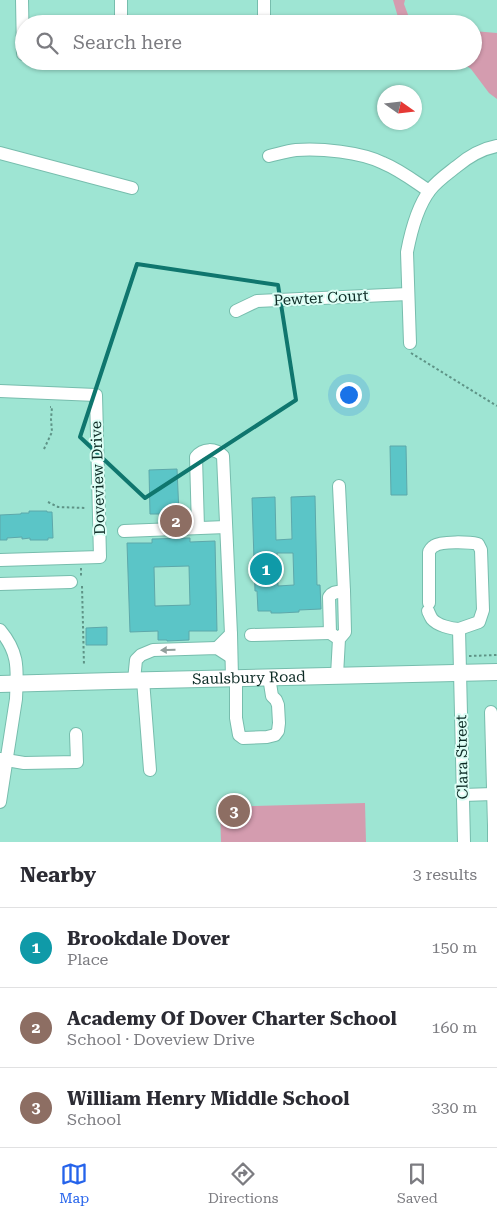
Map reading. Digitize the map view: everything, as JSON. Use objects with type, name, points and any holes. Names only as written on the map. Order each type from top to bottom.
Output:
[{"type":"main road","name":"Saulsbury Road","points":[[8,684],[497,672]]},
{"type":"street","points":[[22,0],[22,15]]},
{"type":"street","points":[[121,0],[122,15]]},
{"type":"street","points":[[264,0],[264,15]]},
{"type":"street","points":[[409,347],[407,252],[420,208],[429,191],[464,160],[475,153],[497,146]]},
{"type":"street","points":[[269,156],[296,150],[350,153],[381,162],[400,171],[429,191]]},
{"type":"street","points":[[0,153],[132,188]]},
{"type":"street","name":"Pewter Court","points":[[236,311],[256,301],[408,294]]},
{"type":"street","name":"Doveview Drive","points":[[0,391],[96,396],[100,557],[0,560]]},
{"type":"street","points":[[198,528],[196,457],[199,452],[204,450],[219,452],[223,456],[231,658],[236,718],[239,735],[243,738],[267,737],[275,735],[278,731],[280,723],[278,705],[272,696],[269,677]]},
{"type":"street","points":[[250,636],[336,637],[345,632],[339,486]]},
{"type":"street","points":[[124,531],[226,527]]},
{"type":"street","points":[[442,543],[478,544],[481,550],[482,616],[479,622],[459,629],[450,629],[432,619],[428,607],[429,552],[433,546],[442,543]]},
{"type":"street","points":[[0,584],[71,582]]},
{"type":"street","name":"Clara Street","points":[[459,629],[464,842]]},
{"type":"street","points":[[0,630],[13,650],[16,667],[8,684],[16,699],[3,760],[0,802]]},
{"type":"street","points":[[217,648],[230,634]]},
{"type":"street","points":[[336,637],[337,675]]},
{"type":"street","points":[[150,770],[136,660],[141,655],[153,650],[217,648],[231,658]]},
{"type":"street","points":[[491,712],[494,842]]},
{"type":"street","points":[[3,760],[24,763],[76,762],[76,734]]},
{"type":"street","points":[[463,795],[493,794]]},
{"type":"path","points":[[409,347],[497,406]]},
{"type":"path","points":[[44,449],[52,432],[52,407],[50,407]]},
{"type":"path","points":[[48,502],[58,507],[86,508]]},
{"type":"path","points":[[81,571],[84,666]]},
{"type":"path","points":[[467,656],[497,655]]},
{"type":"highlighted area","points":[[137,264],[278,285],[296,400],[145,498],[80,437]]},
{"type":"shaded area","points":[[393,0],[405,0],[404,4],[408,15],[397,15]]},
{"type":"shaded area","points":[[482,32],[497,33],[497,99],[489,93],[472,70],[482,70]]},
{"type":"shaded area","points":[[365,803],[366,842],[221,842],[220,807]]},
{"type":"building","points":[[390,446],[406,446],[407,495],[391,495]]},
{"type":"building","points":[[177,469],[179,513],[172,513],[172,517],[150,514],[149,470]]},
{"type":"building","points":[[315,496],[317,585],[320,585],[321,609],[280,613],[258,611],[257,591],[255,591],[252,498],[275,497],[276,540],[292,539],[291,497]],"holes":[[[277,553],[293,553],[294,585],[278,586]]]},
{"type":"building","points":[[29,511],[52,512],[53,538],[48,538],[48,540],[30,540],[30,538],[22,539],[22,537],[0,540],[0,515],[29,513]]},
{"type":"building","points":[[190,538],[190,542],[215,541],[217,631],[189,631],[189,640],[167,641],[158,640],[158,631],[130,632],[127,543],[152,543],[152,539]],"holes":[[[189,566],[190,605],[155,606],[154,567]]]},
{"type":"building","points":[[107,627],[107,645],[86,645],[86,628]]},
{"type":"place","name":"Academy Of Dover Charter School","points":[[176,521]]},
{"type":"place","name":"Brookdale Dover","points":[[266,569]]},
{"type":"place","name":"William Henry Middle School","points":[[234,811]]}]
